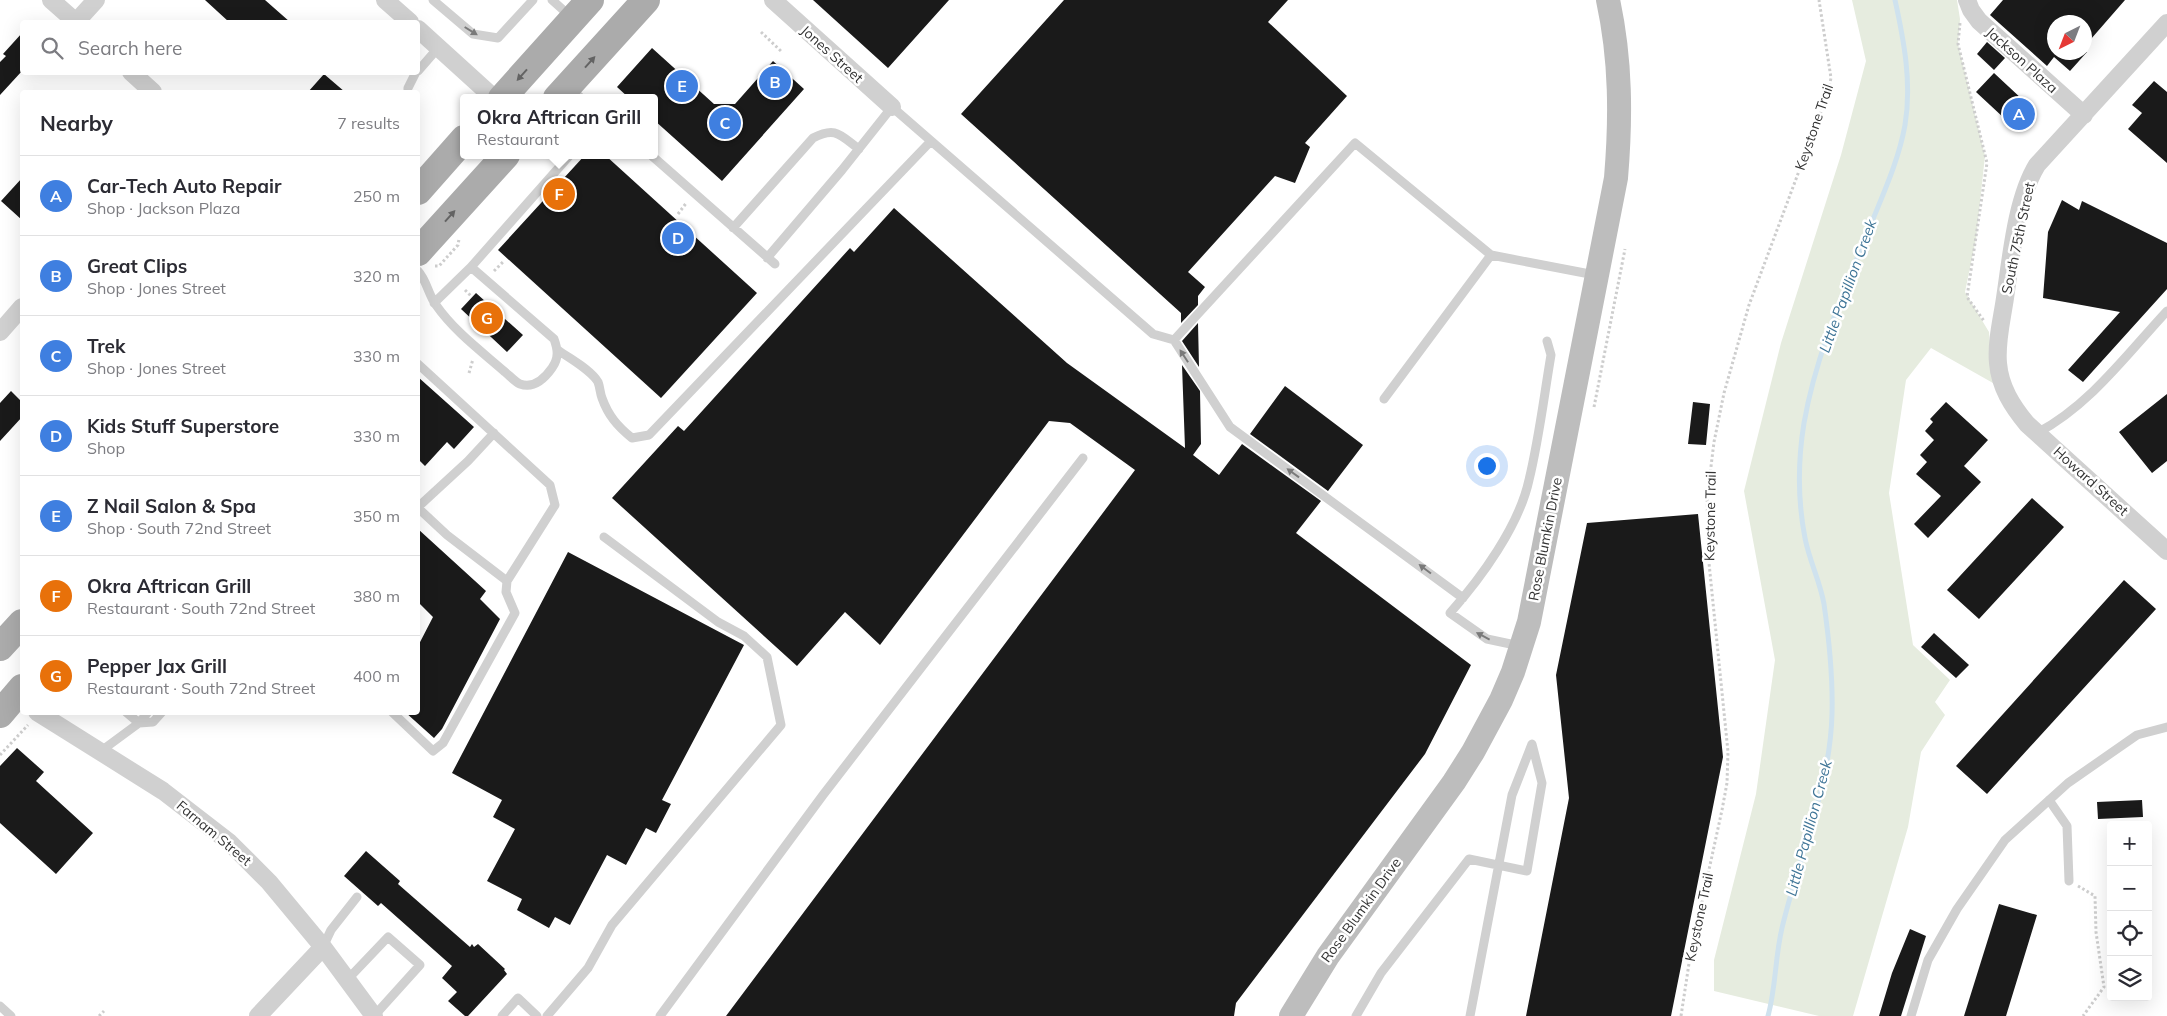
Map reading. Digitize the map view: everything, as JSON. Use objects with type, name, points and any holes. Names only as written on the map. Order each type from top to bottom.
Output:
[{"type":"main road","points":[[569,94],[646,0]]},
{"type":"main road","name":"Rose Blumkin Drive","points":[[1291,1016],[1328,956],[1454,782],[1473,752],[1513,672],[1529,622],[1616,178],[1620,115],[1618,57],[1608,0]]},
{"type":"main road","points":[[506,94],[582,9]]},
{"type":"main road","points":[[420,189],[460,144]]},
{"type":"main road","points":[[420,250],[502,159]]},
{"type":"main road","points":[[0,647],[20,625]]},
{"type":"street","points":[[51,0],[74,20]]},
{"type":"street","points":[[78,20],[96,0]]},
{"type":"street","points":[[385,0],[408,20]]},
{"type":"street","name":"Jones Street","points":[[773,0],[892,108]]},
{"type":"street","name":"Jackson Plaza","points":[[1967,0],[1979,21],[2084,115]]},
{"type":"street","name":"South 75th Street","points":[[2016,410],[2001,381],[1998,362],[1999,338],[2013,248],[2026,188],[2037,165],[2167,23]]},
{"type":"street","points":[[420,31],[490,94]]},
{"type":"street","points":[[134,75],[152,90]]},
{"type":"street","points":[[0,332],[20,309]]},
{"type":"street","name":"Howard Street","points":[[2016,410],[2037,433],[2167,550]]},
{"type":"street","name":"Farnam Street","points":[[40,715],[101,751],[170,796],[229,842],[269,882],[348,978],[374,1016]]},
{"type":"street","points":[[258,1016],[323,947]]},
{"type":"lane","points":[[433,0],[473,34],[498,38],[533,0]]},
{"type":"lane","points":[[552,0],[582,9]]},
{"type":"lane","points":[[420,69],[438,48]]},
{"type":"lane","points":[[408,90],[415,75]]},
{"type":"lane","points":[[767,258],[892,108],[1153,334],[1174,340],[1230,427],[1463,598]]},
{"type":"lane","points":[[733,228],[813,138],[825,132],[836,132],[858,149]]},
{"type":"lane","points":[[558,350],[590,373],[598,383],[612,420],[622,430],[632,438],[649,435],[931,141]]},
{"type":"lane","points":[[1174,340],[1355,143],[1491,254],[1597,275]]},
{"type":"lane","points":[[434,303],[471,267],[566,159]]},
{"type":"lane","points":[[655,159],[775,264]]},
{"type":"lane","points":[[1384,399],[1491,254]]},
{"type":"lane","points":[[420,273],[424,278],[434,303],[446,318],[477,348],[520,384],[535,384],[547,375],[556,362],[558,350],[554,339],[471,267]]},
{"type":"lane","points":[[2037,433],[2055,423],[2090,395],[2167,311]]},
{"type":"lane","points":[[1521,646],[1487,639],[1450,614],[1491,562],[1519,509],[1529,481],[1551,355],[1547,341]]},
{"type":"lane","points":[[395,715],[433,751],[443,743],[515,613],[506,592],[507,581],[555,505],[550,485],[420,366]]},
{"type":"lane","points":[[420,506],[468,461],[494,433]]},
{"type":"lane","points":[[660,1016],[823,796],[1083,458]]},
{"type":"lane","points":[[420,510],[447,535],[507,581]]},
{"type":"lane","points":[[547,1016],[588,968],[612,925],[780,725],[768,657],[744,636],[718,622],[604,537]]},
{"type":"lane","points":[[130,715],[139,723],[153,722],[159,715]]},
{"type":"lane","points":[[101,751],[139,723],[146,715]]},
{"type":"lane","points":[[1911,1016],[1928,960],[1957,909],[2005,840],[2068,783],[2137,735],[2167,727]]},
{"type":"lane","points":[[1356,1016],[1382,973],[1469,859],[1500,866],[1527,871],[1542,783],[1532,744],[1512,795],[1500,866],[1470,1016]]},
{"type":"lane","points":[[2049,800],[2067,826],[2069,881]]},
{"type":"lane","points":[[323,947],[330,930],[357,897]]},
{"type":"lane","points":[[348,978],[388,936],[420,965],[374,1016]]},
{"type":"lane","points":[[502,1016],[518,998],[537,1016]]},
{"type":"lane","points":[[0,1006],[11,1016]]},
{"type":"path","name":"Keystone Trail","points":[[1681,1016],[1689,964],[1727,782],[1728,752],[1709,563],[1707,500],[1709,472],[1724,393],[1749,305],[1827,96],[1831,78],[1819,0]]},
{"type":"path","points":[[1960,19],[1958,44],[1986,163],[1967,297],[1999,338]]},
{"type":"path","points":[[761,32],[782,52]]},
{"type":"path","points":[[678,214],[684,205]]},
{"type":"path","points":[[494,271],[504,261]]},
{"type":"path","points":[[464,289],[472,297]]},
{"type":"path","points":[[470,372],[473,358]]},
{"type":"path","points":[[0,755],[24,731],[36,715]]},
{"type":"path","points":[[2069,881],[2095,896],[2096,932],[2104,987],[2083,1016]]},
{"type":"path","points":[[99,1016],[104,1011]]},
{"type":"shaded area","points":[[1852,0],[1957,0],[1960,19],[1958,44],[1985,156],[1976,239],[1965,292],[1989,332],[1993,383],[1931,348],[1906,380],[1889,493],[1913,645],[1950,680],[1935,702],[1945,715],[1921,752],[1908,827],[1853,1016],[1819,1016],[1714,991],[1714,960],[1756,794],[1775,660],[1744,491],[1781,343],[1841,155],[1866,61]]},
{"type":"building","points":[[205,0],[265,0],[288,20],[227,20]]},
{"type":"building","points":[[813,0],[949,0],[888,68]]},
{"type":"building","points":[[1064,0],[1288,0],[1268,22],[1347,96],[1305,143],[1310,147],[1295,183],[1275,176],[1188,272],[1205,287],[1198,296],[1198,305],[1181,323],[1181,313],[961,114]]},
{"type":"building","points":[[2003,0],[2125,0],[2092,38],[2092,15],[2047,15],[2047,60],[2052,60],[2047,66],[1990,15]]},
{"type":"building","points":[[20,35],[20,73],[0,95],[0,62],[6,56],[3,54]]},
{"type":"building","points":[[1987,42],[2005,58],[1994,70],[1977,54]]},
{"type":"building","points":[[652,48],[714,104],[735,104],[773,61],[804,89],[722,181],[658,124],[658,94],[625,94],[617,87]]},
{"type":"building","points":[[2057,60],[2080,60],[2070,71]]},
{"type":"building","points":[[1994,73],[2036,112],[2018,131],[1976,92]]},
{"type":"building","points":[[325,75],[343,90],[310,90]]},
{"type":"building","points":[[2154,81],[2167,92],[2167,163],[2128,129],[2142,113],[2132,105]]},
{"type":"building","points":[[581,159],[609,159],[757,293],[661,398],[498,250]]},
{"type":"building","points":[[20,180],[20,218],[1,201]]},
{"type":"building","points":[[2062,200],[2079,210],[2082,201],[2167,243],[2167,289],[2083,382],[2068,370],[2120,312],[2043,298],[2048,232]]},
{"type":"building","points":[[894,208],[1067,363],[1185,448],[1182,365],[1200,391],[1201,444],[1193,455],[1219,475],[1242,444],[1321,501],[1296,533],[1471,665],[1425,754],[1236,1003],[1234,1016],[726,1016],[1135,470],[1070,423],[1049,421],[880,645],[845,612],[797,666],[612,498],[678,426],[684,431],[850,248],[854,252]]},
{"type":"building","points":[[476,293],[523,335],[507,352],[461,309]]},
{"type":"building","points":[[1198,323],[1199,367],[1182,341]]},
{"type":"building","points":[[420,379],[474,427],[454,449],[447,442],[425,466],[420,461]]},
{"type":"building","points":[[1285,386],[1363,445],[1328,491],[1250,434]]},
{"type":"building","points":[[11,391],[20,400],[20,419],[0,441],[0,403]]},
{"type":"building","points":[[2167,394],[2167,461],[2152,473],[2119,432]]},
{"type":"building","points":[[1693,402],[1710,404],[1706,445],[1688,444]]},
{"type":"building","points":[[1946,402],[1988,440],[1964,466],[1981,482],[1928,538],[1914,524],[1941,496],[1916,474],[1927,462],[1920,455],[1934,440],[1925,431],[1933,422],[1930,419]]},
{"type":"building","points":[[2032,498],[2064,527],[1979,619],[1947,590]]},
{"type":"building","points":[[1698,514],[1723,757],[1671,1016],[1526,1016],[1569,798],[1556,675],[1587,523]]},
{"type":"building","points":[[420,531],[486,591],[480,599],[500,619],[442,729],[434,738],[408,715],[420,715],[420,642],[433,617],[420,604]]},
{"type":"building","points":[[568,552],[744,645],[662,800],[671,804],[656,833],[646,828],[626,865],[607,855],[570,925],[555,917],[549,928],[517,910],[522,899],[487,881],[515,829],[493,817],[502,800],[452,773]]},
{"type":"building","points":[[2124,580],[2156,609],[1987,794],[1956,766]]},
{"type":"building","points":[[1934,633],[1969,665],[1956,678],[1921,647]]},
{"type":"building","points":[[17,748],[44,772],[36,781],[93,833],[56,874],[0,823],[0,766]]},
{"type":"building","points":[[2142,800],[2143,817],[2098,819],[2097,802]]},
{"type":"building","points":[[366,851],[400,881],[398,884],[470,947],[472,944],[474,947],[478,944],[505,969],[507,974],[468,1016],[465,1016],[448,1001],[457,992],[442,978],[452,966],[381,903],[378,906],[344,876]]},
{"type":"building","points":[[1999,904],[2037,915],[2006,1016],[1964,1016]]},
{"type":"building","points":[[1910,929],[1926,936],[1901,1016],[1879,1016],[1892,973]]},
{"type":"waterway","name":"Little Papillion Creek","points":[[1768,1016],[1782,928],[1813,822],[1826,769],[1832,714],[1828,631],[1824,604],[1807,546],[1801,510],[1800,466],[1802,437],[1809,397],[1824,347],[1891,175],[1905,125],[1908,94],[1906,62],[1895,0]]},
{"type":"place","name":"Great Clips","points":[[775,82]]},
{"type":"place","name":"Z Nail Salon & Spa","points":[[682,86]]},
{"type":"place","name":"Car-Tech Auto Repair","points":[[2019,114]]},
{"type":"place","name":"Trek","points":[[725,123]]},
{"type":"place","name":"Okra Aftrican Grill","points":[[559,194]]},
{"type":"place","name":"Kids Stuff Superstore","points":[[678,238]]},
{"type":"place","name":"Pepper Jax Grill","points":[[487,318]]}]
